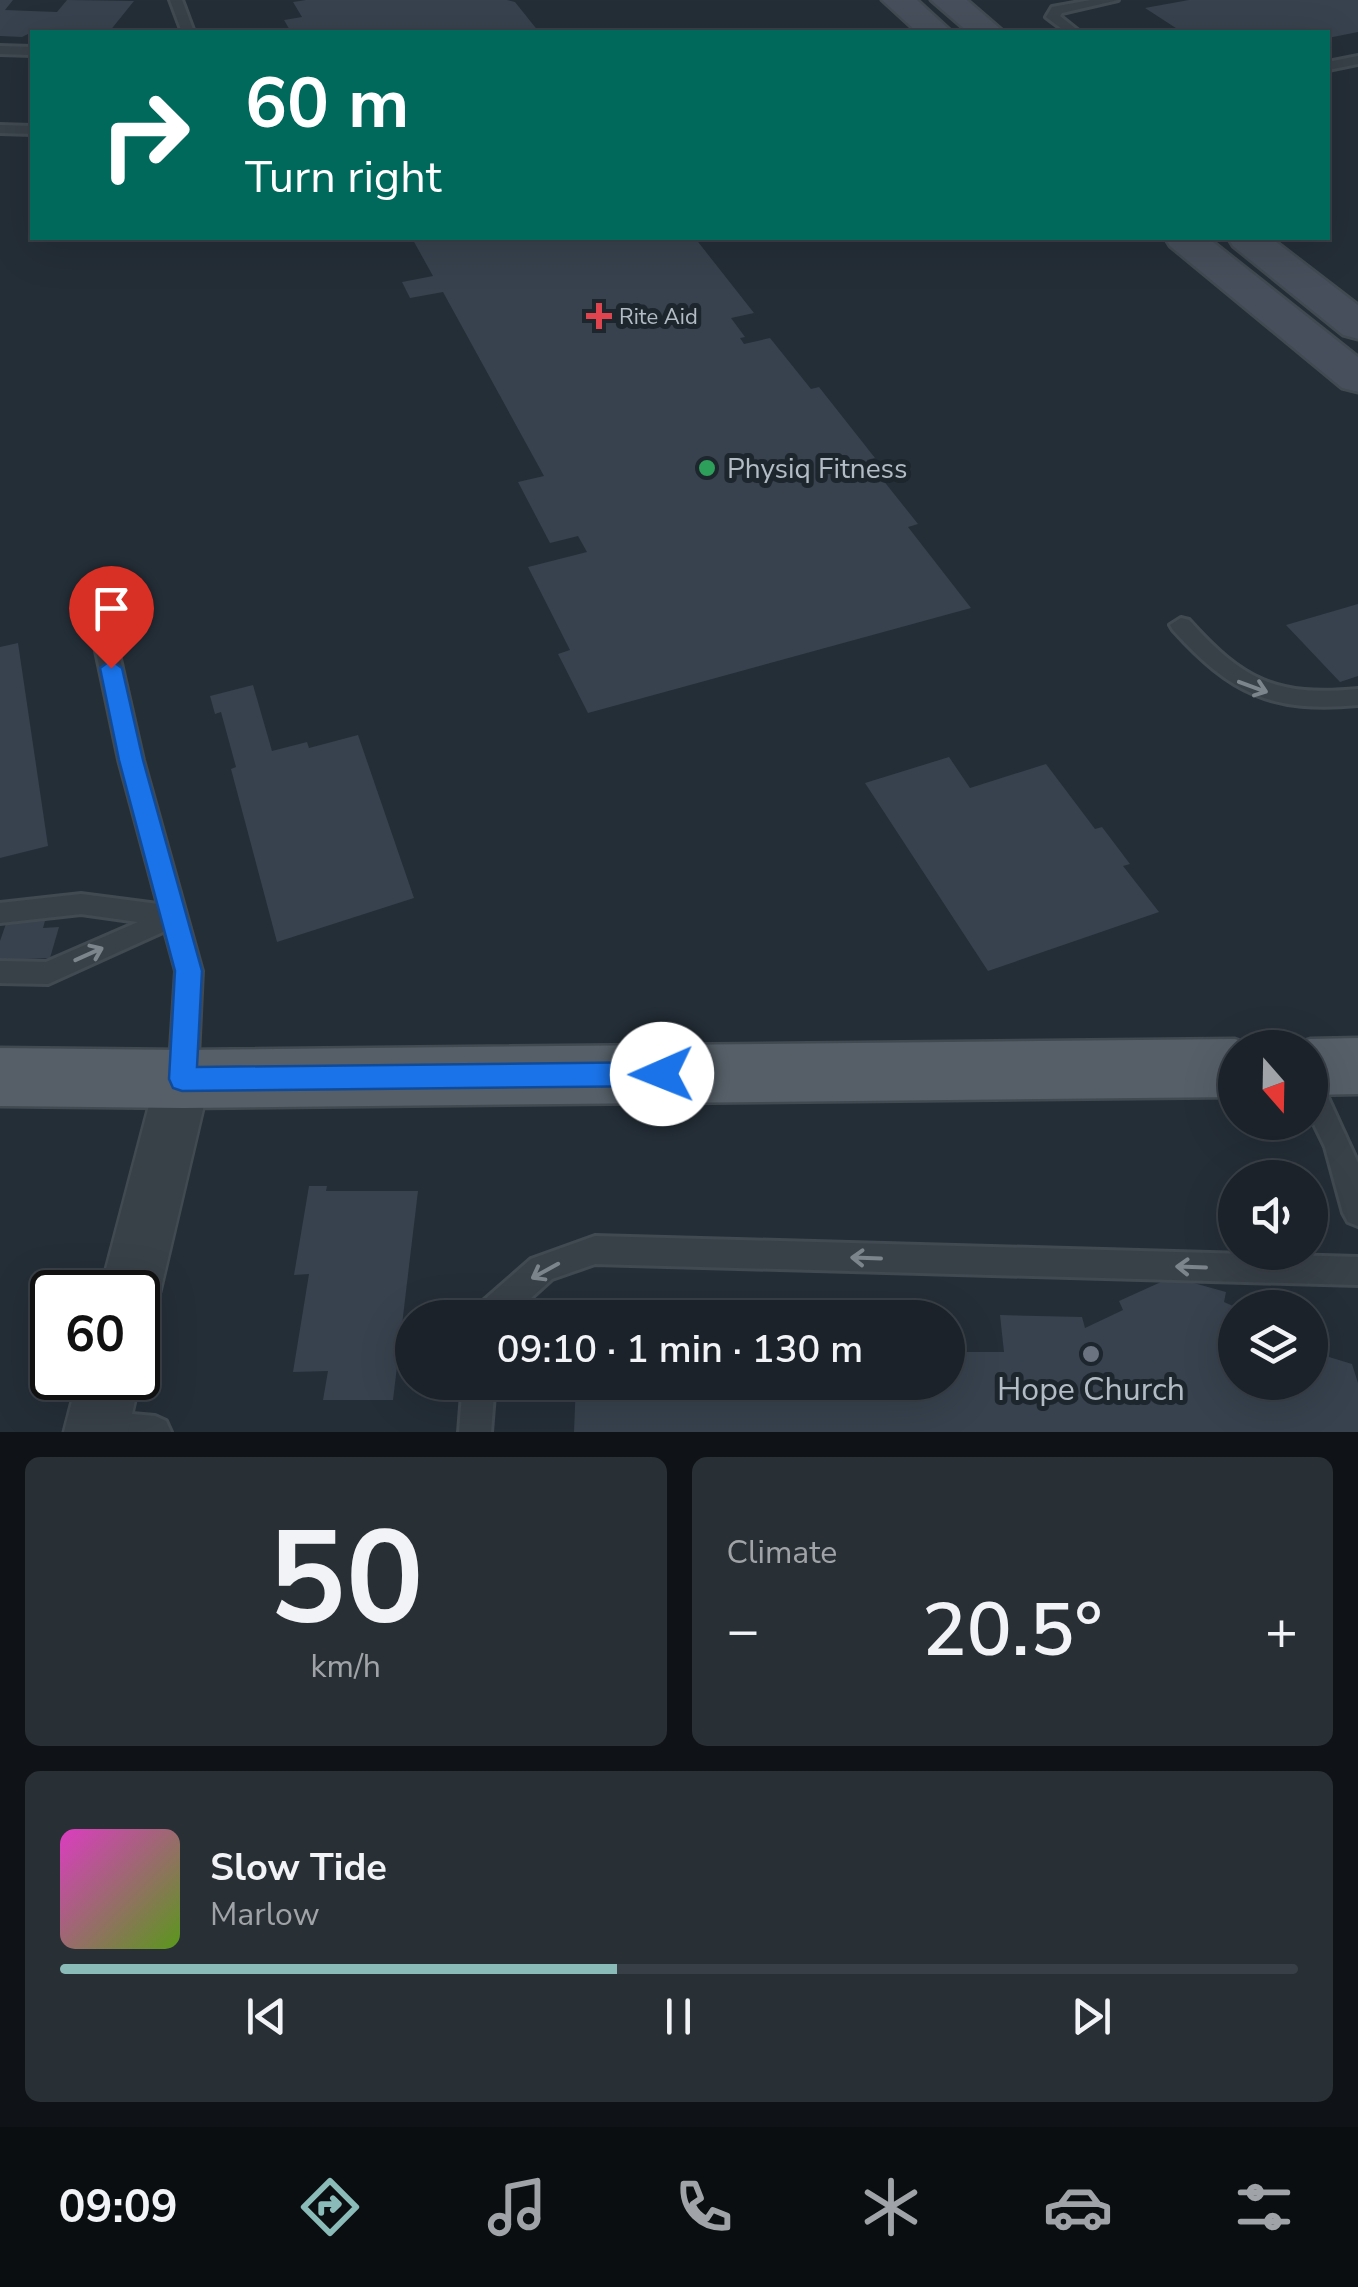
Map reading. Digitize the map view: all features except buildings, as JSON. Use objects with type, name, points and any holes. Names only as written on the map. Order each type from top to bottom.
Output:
[{"type":"main road","points":[[898,0],[960,30]]},
{"type":"main road","points":[[936,19],[980,30]]},
{"type":"main road","points":[[1250,240],[1358,326]]},
{"type":"main road","points":[[1198,249],[1245,267],[1358,356]]},
{"type":"main road","points":[[1198,249],[1358,379]]},
{"type":"main road","points":[[1328,1067],[1358,1066]]},
{"type":"main road","points":[[0,1078],[1218,1068]]},
{"type":"street","points":[[135,1270],[182,1079]]},
{"type":"lane","points":[[176,0],[187,30]]},
{"type":"lane","points":[[1071,30],[1052,17],[1056,10],[1112,0]]},
{"type":"lane","points":[[0,50],[30,51]]},
{"type":"lane","points":[[1351,61],[1358,72]]},
{"type":"lane","points":[[0,129],[30,130]]},
{"type":"lane","points":[[1181,625],[1215,665],[1242,684],[1280,696],[1336,700],[1358,697]]},
{"type":"lane","points":[[104,637],[131,760],[188,971],[182,1079]]},
{"type":"lane","points":[[0,913],[81,904],[175,916]]},
{"type":"lane","points":[[0,972],[48,973],[175,916]]},
{"type":"lane","points":[[1328,1124],[1339,1146],[1358,1213]]},
{"type":"lane","points":[[507,1300],[542,1269],[595,1250],[1358,1271]]},
{"type":"lane","points":[[475,1432],[478,1400]]},
{"type":"place","name":"Rite Aid","points":[[599,316]]},
{"type":"place","name":"Physiq Fitness","points":[[707,468]]},
{"type":"place","name":"Hope Church","points":[[1091,1354]]},
{"type":"route","points":[[111,668],[131,760],[188,971],[182,1079],[662,1074]]}]
